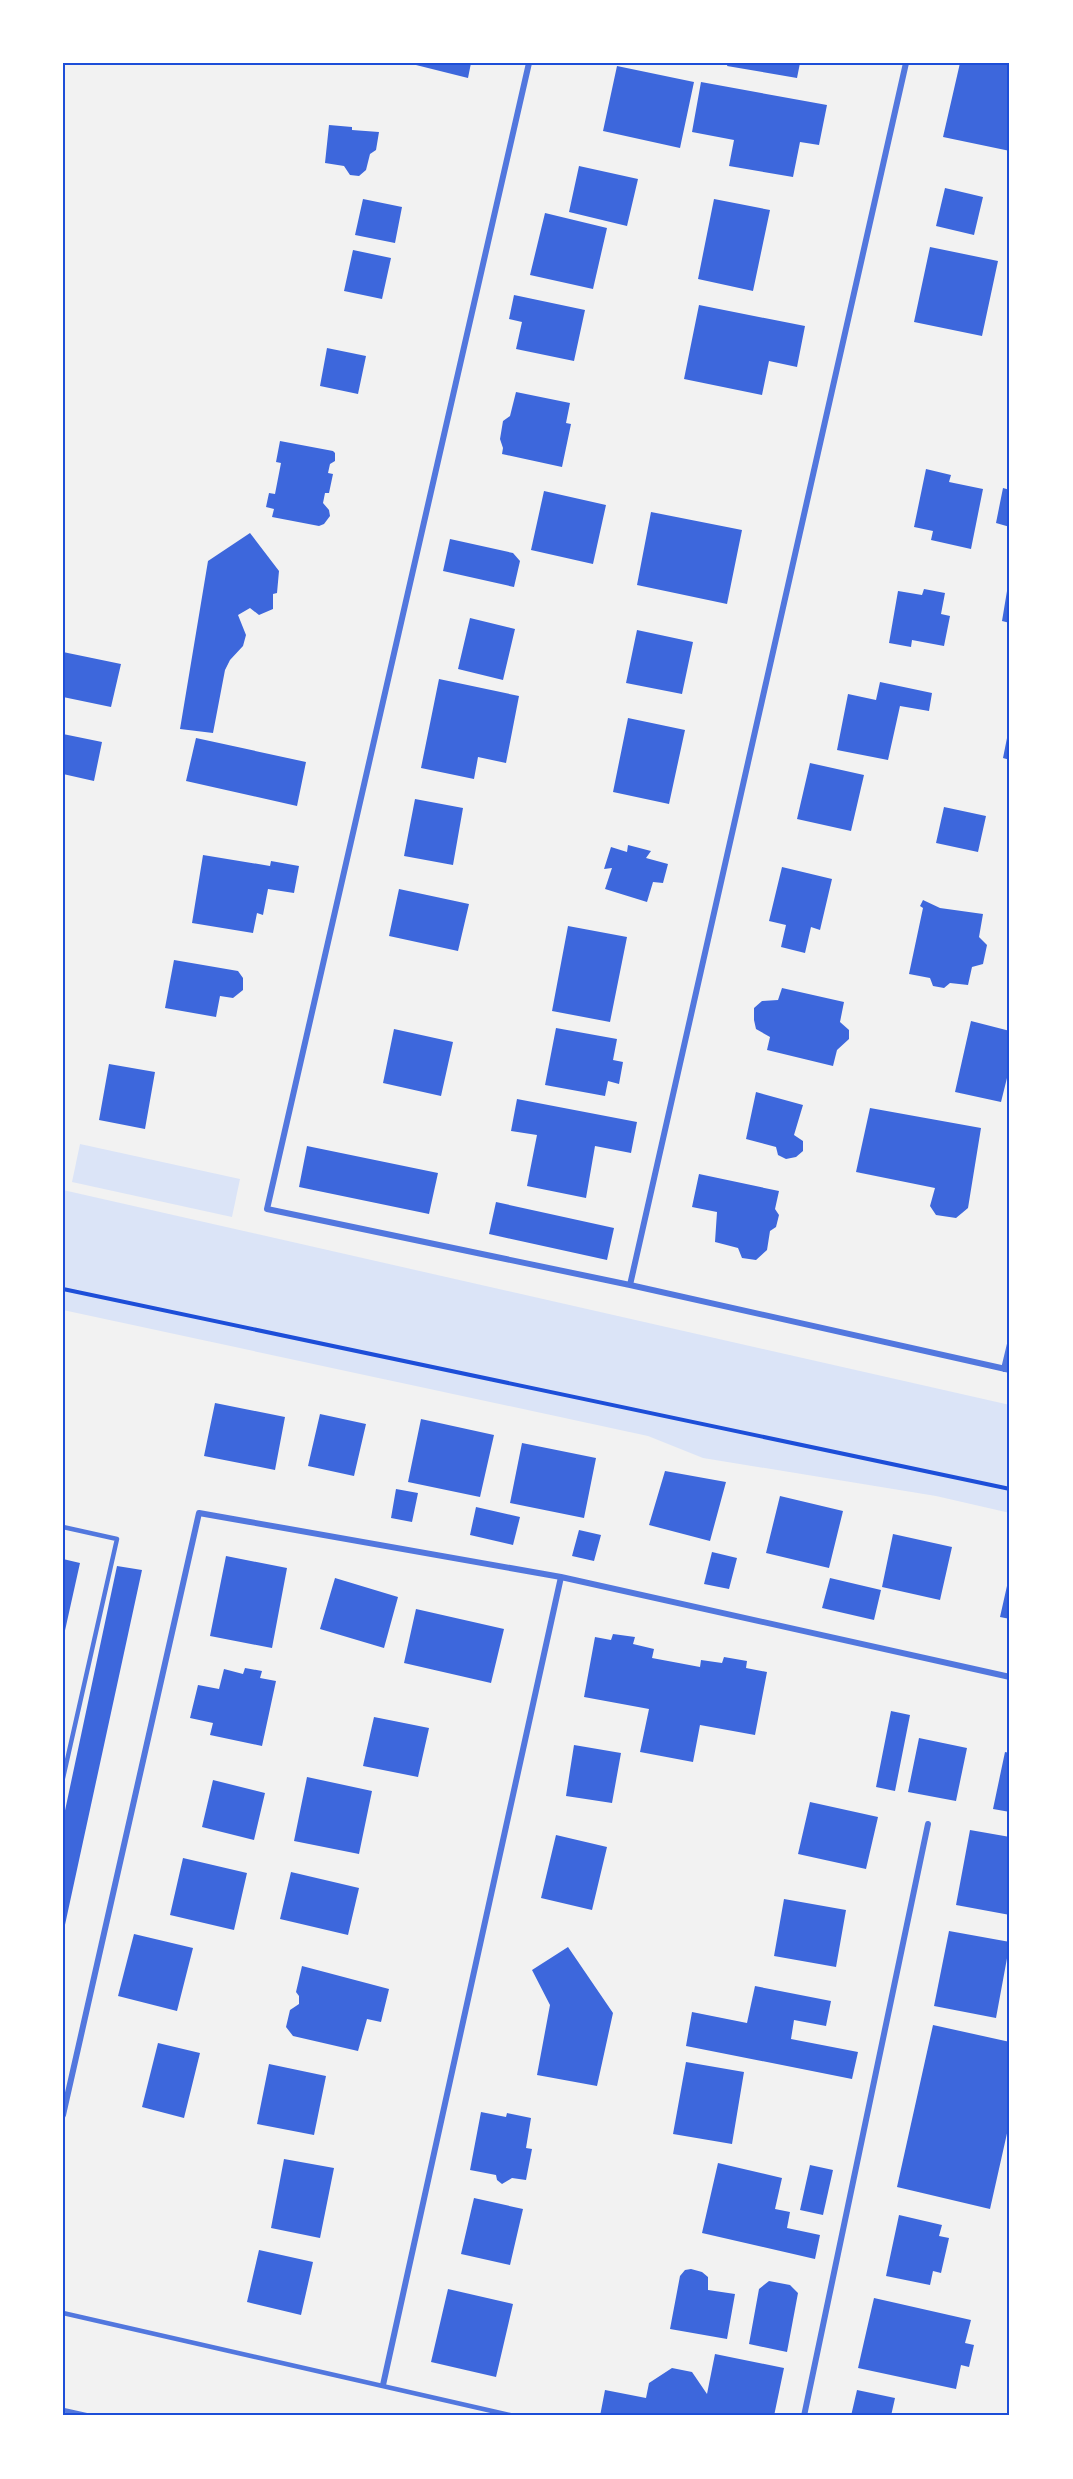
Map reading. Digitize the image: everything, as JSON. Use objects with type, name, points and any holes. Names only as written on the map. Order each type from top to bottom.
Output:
[{"type":"street","points":[[529,63],[267,1209],[630,1286],[1007,1370],[1010,1344]]},
{"type":"street","points":[[630,1286],[906,63]]},
{"type":"street","points":[[63,2115],[199,1513],[561,1577],[1010,1677]]},
{"type":"street","points":[[383,2385],[561,1577]]},
{"type":"street","points":[[804,2416],[928,1824]]},
{"type":"lane","points":[[63,1527],[117,1539],[63,1778]]},
{"type":"lane","points":[[63,2313],[514,2416]]},
{"type":"lane","points":[[63,2410],[90,2416]]},
{"type":"path","points":[[63,1289],[1010,1489]]},
{"type":"shaded area","points":[[80,1144],[240,1179],[232,1217],[72,1182]]},
{"type":"shaded area","points":[[63,1190],[1010,1405],[1010,1513],[936,1496],[703,1458],[648,1436],[63,1310]]},
{"type":"building","points":[[408,63],[471,63],[468,78]]},
{"type":"building","points":[[728,63],[800,63],[797,78],[727,66]]},
{"type":"building","points":[[960,63],[1010,63],[1010,151],[943,137]]},
{"type":"building","points":[[617,66],[694,82],[680,148],[603,131]]},
{"type":"building","points":[[701,82],[827,105],[819,145],[800,142],[793,177],[729,166],[734,140],[692,132]]},
{"type":"building","points":[[329,125],[379,132],[376,150],[370,154],[366,170],[359,176],[350,175],[344,166],[325,163]]},
{"type":"building","points":[[579,166],[638,179],[627,226],[569,212]]},
{"type":"building","points":[[945,188],[983,197],[974,235],[936,226]]},
{"type":"building","points":[[363,199],[402,207],[395,243],[355,235]]},
{"type":"building","points":[[714,199],[770,210],[753,291],[698,279]]},
{"type":"building","points":[[545,213],[607,228],[593,289],[530,275]]},
{"type":"building","points":[[930,247],[998,261],[982,336],[914,322]]},
{"type":"building","points":[[353,250],[391,258],[382,299],[344,291]]},
{"type":"building","points":[[514,295],[585,310],[574,361],[516,349],[522,322],[509,319]]},
{"type":"building","points":[[699,305],[805,326],[797,367],[769,361],[762,395],[684,379]]},
{"type":"building","points":[[327,348],[366,356],[358,394],[320,386]]},
{"type":"building","points":[[516,392],[570,403],[566,423],[571,424],[562,467],[502,454],[500,439],[503,421],[510,416]]},
{"type":"building","points":[[280,441],[335,453],[335,461],[330,464],[328,473],[333,474],[329,493],[325,493],[323,503],[329,510],[330,516],[324,524],[319,526],[272,517],[274,509],[266,507],[269,493],[275,494],[281,463],[276,462]]},
{"type":"building","points":[[926,469],[951,475],[949,482],[983,489],[971,549],[931,540],[933,531],[914,527]]},
{"type":"building","points":[[1003,488],[1010,490],[1010,527],[996,523]]},
{"type":"building","points":[[544,491],[606,505],[593,564],[531,550]]},
{"type":"building","points":[[651,512],[742,530],[727,604],[637,585]]},
{"type":"building","points":[[250,533],[279,571],[277,593],[273,594],[273,609],[259,615],[250,608],[238,615],[246,635],[243,646],[230,660],[225,670],[213,733],[180,729],[208,561]]},
{"type":"building","points":[[450,539],[513,553],[520,561],[514,587],[443,571]]},
{"type":"building","points":[[924,589],[945,593],[941,614],[950,616],[944,646],[912,640],[911,647],[889,643],[898,591],[922,595]]},
{"type":"building","points":[[1007,591],[1010,591],[1010,623],[1002,621]]},
{"type":"building","points":[[470,618],[515,629],[503,680],[458,669]]},
{"type":"building","points":[[637,630],[693,642],[682,694],[626,683]]},
{"type":"building","points":[[63,652],[121,664],[111,707],[63,697]]},
{"type":"building","points":[[439,679],[519,696],[506,763],[478,757],[474,779],[421,768]]},
{"type":"building","points":[[880,682],[932,693],[929,711],[900,706],[888,760],[837,750],[848,694],[876,700]]},
{"type":"building","points":[[628,718],[685,730],[669,804],[613,792]]},
{"type":"building","points":[[1010,728],[1010,760],[1003,758]]},
{"type":"building","points":[[63,734],[102,742],[94,781],[63,774]]},
{"type":"building","points":[[196,738],[306,762],[297,806],[186,781]]},
{"type":"building","points":[[810,763],[864,775],[851,831],[797,819]]},
{"type":"building","points":[[415,799],[463,808],[453,865],[404,856]]},
{"type":"building","points":[[944,807],[986,816],[978,852],[936,843]]},
{"type":"building","points":[[628,845],[651,851],[646,858],[668,864],[663,883],[653,882],[647,902],[605,889],[612,868],[604,869],[611,847],[627,852]]},
{"type":"building","points":[[203,855],[270,866],[271,861],[299,866],[294,893],[268,889],[263,915],[257,913],[253,933],[192,923]]},
{"type":"building","points":[[782,867],[832,879],[820,930],[811,927],[805,953],[781,947],[786,925],[769,921]]},
{"type":"building","points":[[399,889],[469,904],[458,951],[389,936]]},
{"type":"building","points":[[923,900],[940,908],[983,914],[979,937],[987,945],[983,964],[972,967],[968,985],[950,983],[944,988],[933,986],[930,978],[909,974],[923,908],[920,906]]},
{"type":"building","points":[[568,926],[627,937],[610,1022],[552,1011]]},
{"type":"building","points":[[174,960],[238,971],[243,978],[243,990],[233,998],[220,996],[216,1017],[165,1008]]},
{"type":"building","points":[[782,988],[844,1002],[840,1022],[849,1030],[849,1039],[837,1050],[833,1066],[767,1050],[770,1037],[756,1029],[754,1008],[762,1001],[778,1000]]},
{"type":"building","points":[[971,1021],[1010,1031],[1010,1066],[1001,1102],[955,1092]]},
{"type":"building","points":[[556,1028],[617,1039],[613,1060],[623,1062],[619,1084],[608,1081],[605,1096],[545,1085]]},
{"type":"building","points":[[394,1029],[453,1042],[441,1096],[383,1083]]},
{"type":"building","points":[[109,1064],[155,1072],[145,1129],[99,1120]]},
{"type":"building","points":[[756,1092],[803,1105],[794,1135],[803,1141],[803,1151],[796,1157],[786,1159],[778,1155],[776,1147],[746,1139]]},
{"type":"building","points":[[517,1099],[637,1122],[631,1153],[595,1146],[586,1198],[527,1186],[537,1135],[511,1131]]},
{"type":"building","points":[[870,1108],[981,1128],[968,1208],[956,1218],[936,1215],[930,1206],[935,1188],[856,1172]]},
{"type":"building","points":[[307,1146],[438,1173],[429,1214],[299,1187]]},
{"type":"building","points":[[699,1174],[779,1191],[775,1209],[779,1215],[776,1227],[770,1231],[767,1250],[756,1260],[742,1258],[738,1248],[715,1242],[717,1212],[692,1207]]},
{"type":"building","points":[[496,1202],[614,1228],[607,1260],[489,1234]]},
{"type":"building","points":[[215,1403],[285,1417],[275,1470],[204,1456]]},
{"type":"building","points":[[320,1414],[366,1424],[354,1476],[308,1466]]},
{"type":"building","points":[[421,1419],[494,1435],[480,1497],[408,1482]]},
{"type":"building","points":[[522,1443],[596,1458],[584,1518],[510,1503]]},
{"type":"building","points":[[665,1471],[726,1482],[710,1541],[649,1525]]},
{"type":"building","points":[[396,1489],[418,1493],[412,1522],[391,1518]]},
{"type":"building","points":[[780,1496],[843,1511],[829,1568],[766,1553]]},
{"type":"building","points":[[476,1507],[520,1517],[513,1545],[470,1535]]},
{"type":"building","points":[[579,1530],[601,1535],[594,1561],[572,1556]]},
{"type":"building","points":[[893,1534],[952,1547],[940,1600],[882,1587]]},
{"type":"building","points":[[712,1552],[737,1558],[729,1589],[704,1584]]},
{"type":"building","points":[[226,1556],[287,1568],[272,1648],[210,1636]]},
{"type":"building","points":[[63,1559],[80,1563],[64,1635],[63,1635]]},
{"type":"building","points":[[117,1566],[142,1570],[63,1934],[63,1820]]},
{"type":"building","points":[[1010,1577],[1010,1619],[1000,1617]]},
{"type":"building","points":[[335,1578],[398,1597],[384,1648],[320,1629]]},
{"type":"building","points":[[830,1578],[881,1590],[874,1620],[822,1608]]},
{"type":"building","points":[[416,1609],[504,1629],[491,1683],[404,1663]]},
{"type":"building","points":[[613,1634],[635,1637],[633,1644],[654,1649],[652,1658],[700,1667],[701,1660],[722,1663],[724,1657],[747,1661],[746,1668],[767,1672],[755,1735],[700,1725],[693,1762],[640,1752],[649,1709],[584,1697],[595,1637],[611,1640]]},
{"type":"building","points":[[245,1668],[262,1671],[260,1678],[276,1681],[262,1746],[210,1735],[213,1723],[190,1718],[198,1685],[219,1689],[224,1669],[243,1674]]},
{"type":"building","points":[[891,1711],[910,1715],[895,1791],[876,1787]]},
{"type":"building","points":[[374,1717],[429,1728],[418,1777],[363,1766]]},
{"type":"building","points":[[919,1738],[967,1748],[956,1801],[908,1792]]},
{"type":"building","points":[[574,1745],[621,1753],[612,1803],[566,1796]]},
{"type":"building","points":[[1005,1752],[1010,1753],[1010,1812],[993,1809]]},
{"type":"building","points":[[307,1777],[372,1791],[359,1854],[294,1841]]},
{"type":"building","points":[[213,1780],[265,1793],[254,1840],[202,1827]]},
{"type":"building","points":[[810,1802],[878,1817],[866,1869],[798,1854]]},
{"type":"building","points":[[970,1830],[1010,1837],[1010,1915],[956,1905]]},
{"type":"building","points":[[556,1835],[607,1847],[592,1910],[541,1898]]},
{"type":"building","points":[[183,1858],[247,1873],[234,1930],[170,1915]]},
{"type":"building","points":[[291,1872],[359,1888],[348,1935],[280,1919]]},
{"type":"building","points":[[784,1899],[846,1910],[836,1967],[774,1956]]},
{"type":"building","points":[[949,1931],[1010,1942],[996,2018],[934,2006]]},
{"type":"building","points":[[134,1934],[193,1948],[177,2011],[118,1996]]},
{"type":"building","points":[[568,1947],[613,2013],[597,2086],[537,2075],[550,2005],[532,1970]]},
{"type":"building","points":[[302,1966],[389,1989],[381,2022],[367,2019],[358,2051],[293,2036],[286,2027],[290,2010],[299,2004],[299,1996],[296,1992]]},
{"type":"building","points":[[755,1986],[831,2001],[826,2026],[794,2020],[791,2039],[858,2052],[852,2079],[686,2046],[692,2012],[747,2023]]},
{"type":"building","points":[[933,2025],[1010,2042],[1010,2120],[990,2209],[897,2187]]},
{"type":"building","points":[[158,2043],[200,2053],[184,2118],[142,2107]]},
{"type":"building","points":[[686,2062],[744,2072],[732,2144],[673,2134]]},
{"type":"building","points":[[269,2064],[326,2076],[314,2135],[257,2124]]},
{"type":"building","points":[[481,2112],[506,2117],[507,2113],[531,2118],[526,2148],[532,2149],[526,2180],[512,2178],[502,2184],[497,2180],[496,2175],[470,2170]]},
{"type":"building","points":[[284,2159],[334,2168],[320,2238],[271,2228]]},
{"type":"building","points":[[718,2163],[782,2178],[775,2209],[790,2212],[787,2228],[820,2235],[815,2259],[702,2233]]},
{"type":"building","points":[[810,2165],[833,2170],[823,2215],[800,2210]]},
{"type":"building","points":[[474,2198],[523,2209],[510,2265],[461,2254]]},
{"type":"building","points":[[899,2215],[942,2225],[939,2236],[949,2238],[941,2273],[933,2271],[930,2285],[886,2276]]},
{"type":"building","points":[[259,2250],[313,2262],[301,2315],[247,2302]]},
{"type":"building","points":[[685,2270],[702,2272],[708,2277],[708,2290],[735,2294],[727,2339],[670,2329],[680,2276]]},
{"type":"building","points":[[769,2281],[790,2285],[798,2293],[787,2352],[749,2344],[759,2289]]},
{"type":"building","points":[[448,2289],[513,2304],[496,2377],[431,2362]]},
{"type":"building","points":[[874,2298],[971,2320],[965,2343],[974,2345],[969,2367],[961,2365],[956,2389],[858,2368]]},
{"type":"building","points":[[715,2354],[784,2368],[774,2416],[600,2416],[605,2390],[646,2398],[649,2383],[672,2368],[692,2372],[707,2394]]},
{"type":"building","points":[[857,2390],[895,2398],[891,2416],[851,2416]]}]
